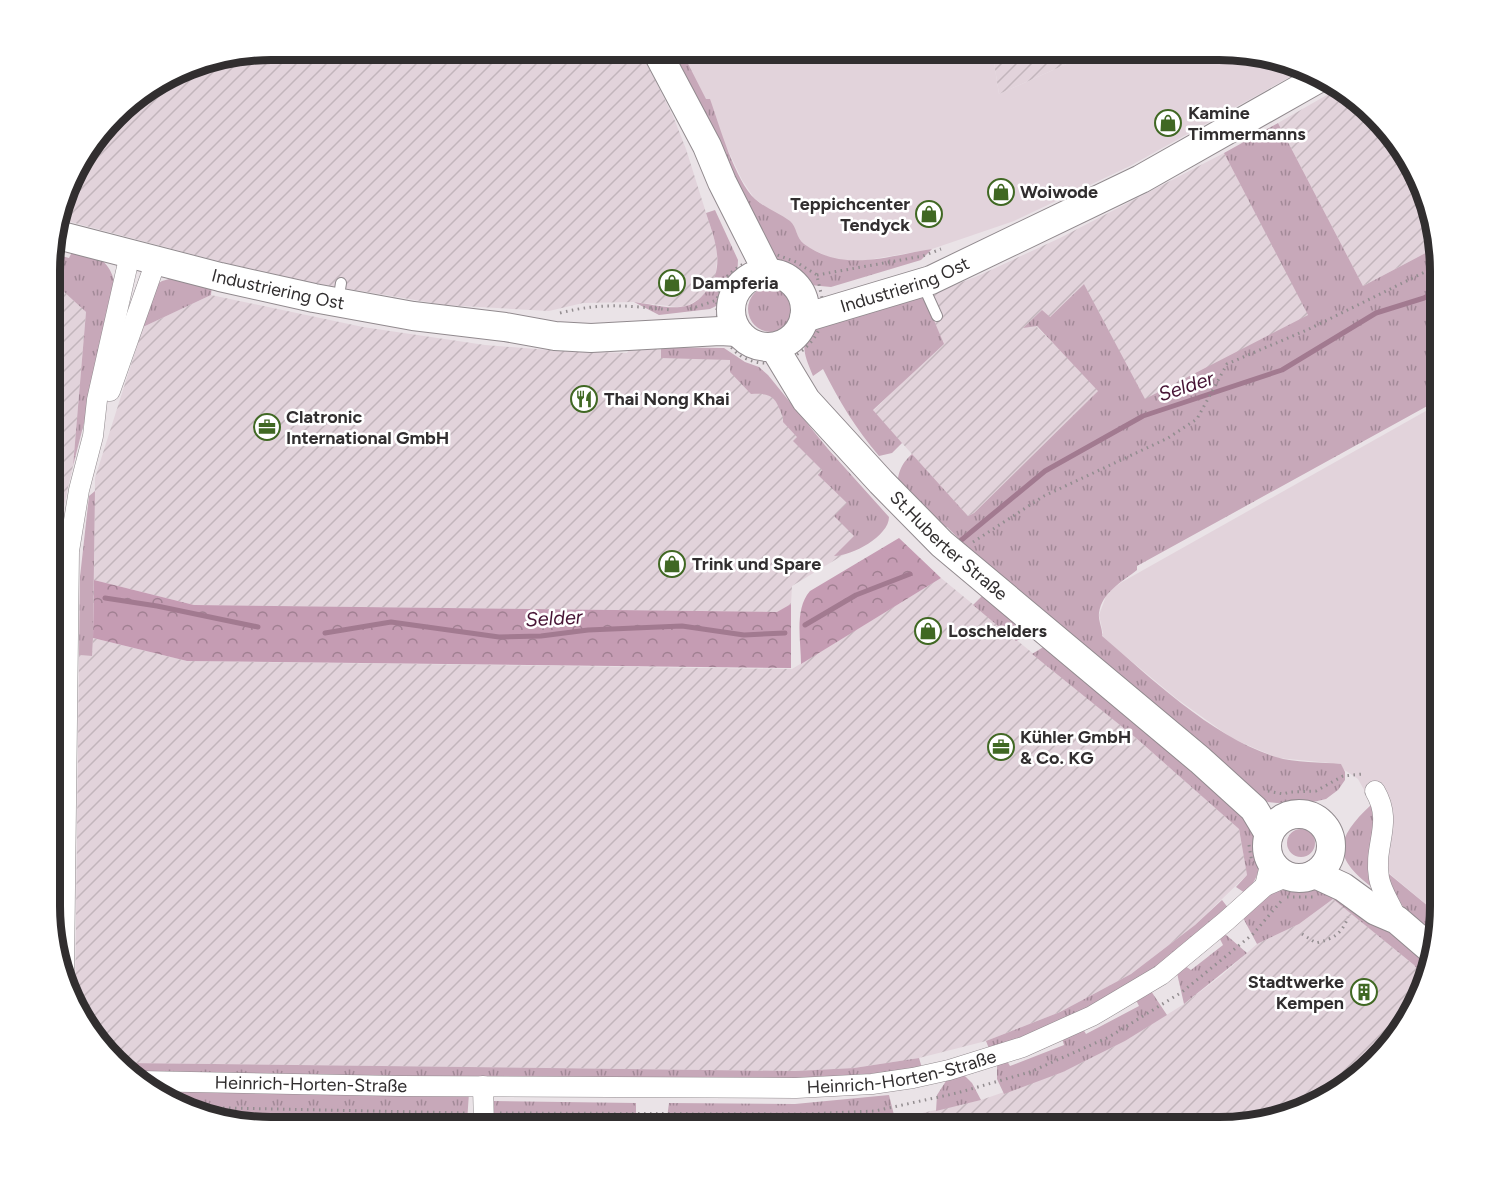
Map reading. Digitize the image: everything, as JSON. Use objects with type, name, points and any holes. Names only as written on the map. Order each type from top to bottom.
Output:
[{"type":"street","points":[[661,60],[707,146],[722,182],[751,270]]},
{"type":"street","name":"Industriering Ost","points":[[787,333],[922,282],[1141,179],[1312,82]]},
{"type":"street","name":"Industriering Ost","points":[[63,236],[143,258],[340,291],[413,316],[505,327],[535,322],[636,321],[732,328]]},
{"type":"street","name":"Industriering Ost","points":[[787,333],[821,295],[924,264],[1002,245]]},
{"type":"street","points":[[93,436],[97,400],[143,258]]},
{"type":"street","points":[[64,948],[69,560],[79,490],[143,258]]},
{"type":"street","points":[[751,270],[777,274],[793,282],[787,333],[757,346],[749,343],[732,328],[735,292],[751,270]]},
{"type":"street","name":"St.Huberter Straße","points":[[787,333],[806,400],[919,521],[1040,628],[1200,760],[1254,809],[1289,858],[1343,887],[1376,911],[1391,917],[1426,946]]},
{"type":"street","name":"St.Huberter Straße","points":[[1200,760],[1269,807],[1289,858]]},
{"type":"street","name":"St.Huberter Straße","points":[[1375,791],[1385,820],[1377,862],[1379,878],[1383,893],[1392,904],[1391,917]]},
{"type":"street","name":"Heinrich-Horten-Straße","points":[[143,1073],[483,1086],[796,1088],[872,1084],[949,1070],[1023,1047],[1092,1016],[1161,975],[1226,921],[1289,858]]},
{"type":"street","points":[[483,1086],[484,1117]]},
{"type":"lane","points":[[922,282],[937,316]]},
{"type":"path","points":[[953,553],[988,534],[1044,496],[1168,438],[1197,419],[1227,363],[1309,329],[1430,269]]},
{"type":"path","points":[[686,310],[717,300],[718,290],[725,277],[751,270]]},
{"type":"path","points":[[557,314],[586,307],[616,305],[678,310]]},
{"type":"path","points":[[732,328],[740,355],[787,333]]},
{"type":"path","points":[[1244,792],[1252,781],[1274,794],[1316,791],[1343,776],[1363,774]]},
{"type":"path","points":[[1302,934],[1316,943],[1329,940],[1343,930],[1348,915]]},
{"type":"shaded area","points":[[258,60],[645,60],[673,116],[686,149],[718,251],[715,281],[704,296],[687,306],[634,302],[583,303],[549,311],[445,305],[313,283],[229,264],[67,221],[71,203],[88,166],[112,132],[132,112],[166,88],[217,67]]},
{"type":"shaded area","points":[[686,60],[994,60],[999,94],[1076,60],[1232,60],[1260,64],[1295,74],[1130,166],[1014,221],[932,249],[856,262],[835,260],[805,246],[799,240],[796,231],[754,198],[742,180]]},
{"type":"shaded area","points":[[994,60],[1076,60],[999,94]]},
{"type":"shaded area","points":[[1331,93],[1358,112],[1378,132],[1402,166],[1419,203],[1429,251],[1363,286],[1278,123]]},
{"type":"shaded area","points":[[1224,153],[1309,315],[1145,400],[1084,284],[1049,318],[1024,327],[1036,326],[1099,390],[974,513],[968,516],[873,411],[941,344],[924,297],[980,275],[1060,238]]},
{"type":"shaded area","points":[[60,288],[86,312],[73,466],[60,523]]},
{"type":"shaded area","points":[[211,295],[363,327],[485,345],[627,353],[631,347],[711,352],[734,356],[770,391],[878,534],[792,586],[791,604],[778,612],[194,605],[94,580],[95,478],[143,327]]},
{"type":"shaded area","points":[[1430,409],[1430,908],[1372,859],[1372,804],[1358,779],[1343,769],[1341,764],[1278,758],[1233,739],[1177,699],[1101,636],[1103,633],[1099,615],[1106,596],[1122,582]]},
{"type":"shaded area","points":[[941,578],[1136,738],[1239,829],[1247,875],[1195,925],[1131,974],[1060,1012],[986,1041],[919,1058],[854,1068],[795,1071],[130,1063],[112,1045],[96,1023],[76,986],[79,655],[92,656],[93,638],[187,661],[792,669]]},
{"type":"shaded area","points":[[1333,899],[1420,972],[1402,1011],[1378,1045],[1358,1065],[1312,1095],[1273,1110],[1232,1117],[904,1117],[981,1100],[1063,1072],[1125,1041],[1184,1004],[1257,944],[1299,924]]},
{"type":"green space","points":[[670,60],[686,60],[706,99],[710,99],[728,152],[748,191],[759,202],[790,221],[804,244],[819,253],[850,260],[882,258],[932,249],[921,260],[831,287],[810,285],[789,271],[774,266]]},
{"type":"green space","points":[[1278,123],[1363,286],[1429,251],[1430,258],[1430,405],[1137,566],[1137,570],[1108,593],[1099,613],[1102,636],[1162,688],[1229,736],[1252,748],[1283,759],[1341,764],[1345,772],[1345,780],[1338,790],[1326,799],[1313,802],[1268,802],[1254,793],[975,555],[947,527],[936,529],[897,489],[900,470],[912,454],[968,516],[974,513],[1098,391],[1037,326],[1023,328],[1042,310],[1050,317],[1084,284],[1145,399],[1308,315],[1224,153]]},
{"type":"green space","points":[[715,210],[738,260],[737,279],[722,303],[710,309],[659,315],[634,302],[680,307],[693,303],[704,294],[716,271],[717,251],[706,213]]},
{"type":"green space","points":[[74,248],[99,258],[109,268],[117,294],[73,466],[86,312],[60,288],[60,256],[69,258]]},
{"type":"green space","points":[[180,276],[212,285],[211,295],[143,327],[154,286]]},
{"type":"green space","points":[[771,286],[780,287],[788,292],[793,300],[793,318],[788,326],[780,331],[771,332],[762,331],[754,326],[749,318],[748,309],[749,300],[754,292],[762,287]]},
{"type":"green space","points":[[924,297],[944,344],[873,410],[902,443],[892,453],[879,456],[848,414],[823,369],[813,376],[804,350],[805,338],[811,324]]},
{"type":"green space","points":[[647,347],[724,348],[745,362],[759,367],[889,517],[883,531],[859,549],[834,556],[854,536],[834,516],[847,503],[818,475],[822,470],[793,441],[797,437],[783,422],[777,403],[772,397],[765,394],[751,394],[730,372],[730,360],[661,358],[661,349]]},
{"type":"green space","points":[[95,491],[92,656],[79,655],[80,577],[89,496]]},
{"type":"green space","points":[[899,538],[941,578],[801,664],[800,616],[805,598],[810,591]]},
{"type":"green space","points":[[94,580],[194,605],[777,612],[791,604],[791,668],[187,661],[93,638]]},
{"type":"green space","points":[[984,594],[1026,628],[1023,638],[1016,641],[973,605]]},
{"type":"green space","points":[[1045,646],[1051,646],[1260,831],[1260,864],[1256,878],[1245,893],[1236,887],[1247,875],[1239,829],[1136,738],[1032,654]]},
{"type":"green space","points":[[1372,804],[1377,816],[1377,891],[1352,869],[1343,849],[1344,839],[1350,829]]},
{"type":"green space","points":[[1301,829],[1311,833],[1315,843],[1311,853],[1301,857],[1291,853],[1287,843],[1291,833]]},
{"type":"green space","points":[[1383,869],[1430,908],[1429,929],[1395,899]]},
{"type":"green space","points":[[1320,884],[1424,954],[1420,972],[1333,899],[1299,924],[1257,944],[1242,916],[1262,898],[1281,888]]},
{"type":"green space","points":[[1222,900],[1229,909],[1170,958],[1091,1007],[990,1051],[986,1041],[1060,1012],[1131,974],[1195,925]]},
{"type":"green space","points":[[1224,933],[1247,953],[1184,1004],[1177,973],[1185,966],[1191,970],[1223,945],[1219,937]]},
{"type":"green space","points":[[1151,991],[1167,1015],[1125,1041],[1063,1072],[1004,1094],[997,1079],[997,1065],[1007,1061],[1010,1066],[1064,1045],[1062,1038],[1083,1029],[1086,1034],[1139,1006],[1136,1000]]},
{"type":"green space","points":[[919,1058],[922,1068],[867,1078],[795,1081],[143,1073],[130,1063],[795,1071],[854,1068]]},
{"type":"green space","points":[[963,1074],[972,1083],[981,1100],[936,1111],[937,1095],[948,1078]]},
{"type":"green space","points":[[165,1088],[469,1093],[467,1117],[258,1117],[203,1106]]},
{"type":"green space","points":[[889,1095],[894,1117],[667,1117],[669,1103],[795,1104]]},
{"type":"green space","points":[[494,1101],[636,1103],[636,1117],[494,1117]]},
{"type":"waterway","name":"Selder","points":[[959,542],[1045,471],[1143,416],[1282,370],[1376,313],[1430,295]]},
{"type":"waterway","name":"Selder","points":[[805,625],[856,595],[910,574]]},
{"type":"waterway","name":"Selder","points":[[105,598],[157,606],[258,627]]},
{"type":"waterway","name":"Selder","points":[[325,633],[391,622],[499,637],[682,626],[744,635],[785,633]]},
{"type":"place","name":"Kamine Timmermanns","points":[[1168,123]]},
{"type":"place","name":"Woiwode","points":[[1001,192]]},
{"type":"place","name":"Teppichcenter Tendyck","points":[[929,214]]},
{"type":"place","name":"Dampferia","points":[[672,283]]},
{"type":"place","name":"Thai Nong Khai","points":[[584,399]]},
{"type":"place","name":"Clatronic International GmbH","points":[[267,427]]},
{"type":"place","name":"Trink und Spare","points":[[672,564]]},
{"type":"place","name":"Loschelders","points":[[928,631]]},
{"type":"place","name":"Kühler GmbH & Co. KG","points":[[1001,747]]},
{"type":"place","name":"Stadtwerke Kempen","points":[[1364,992]]}]
